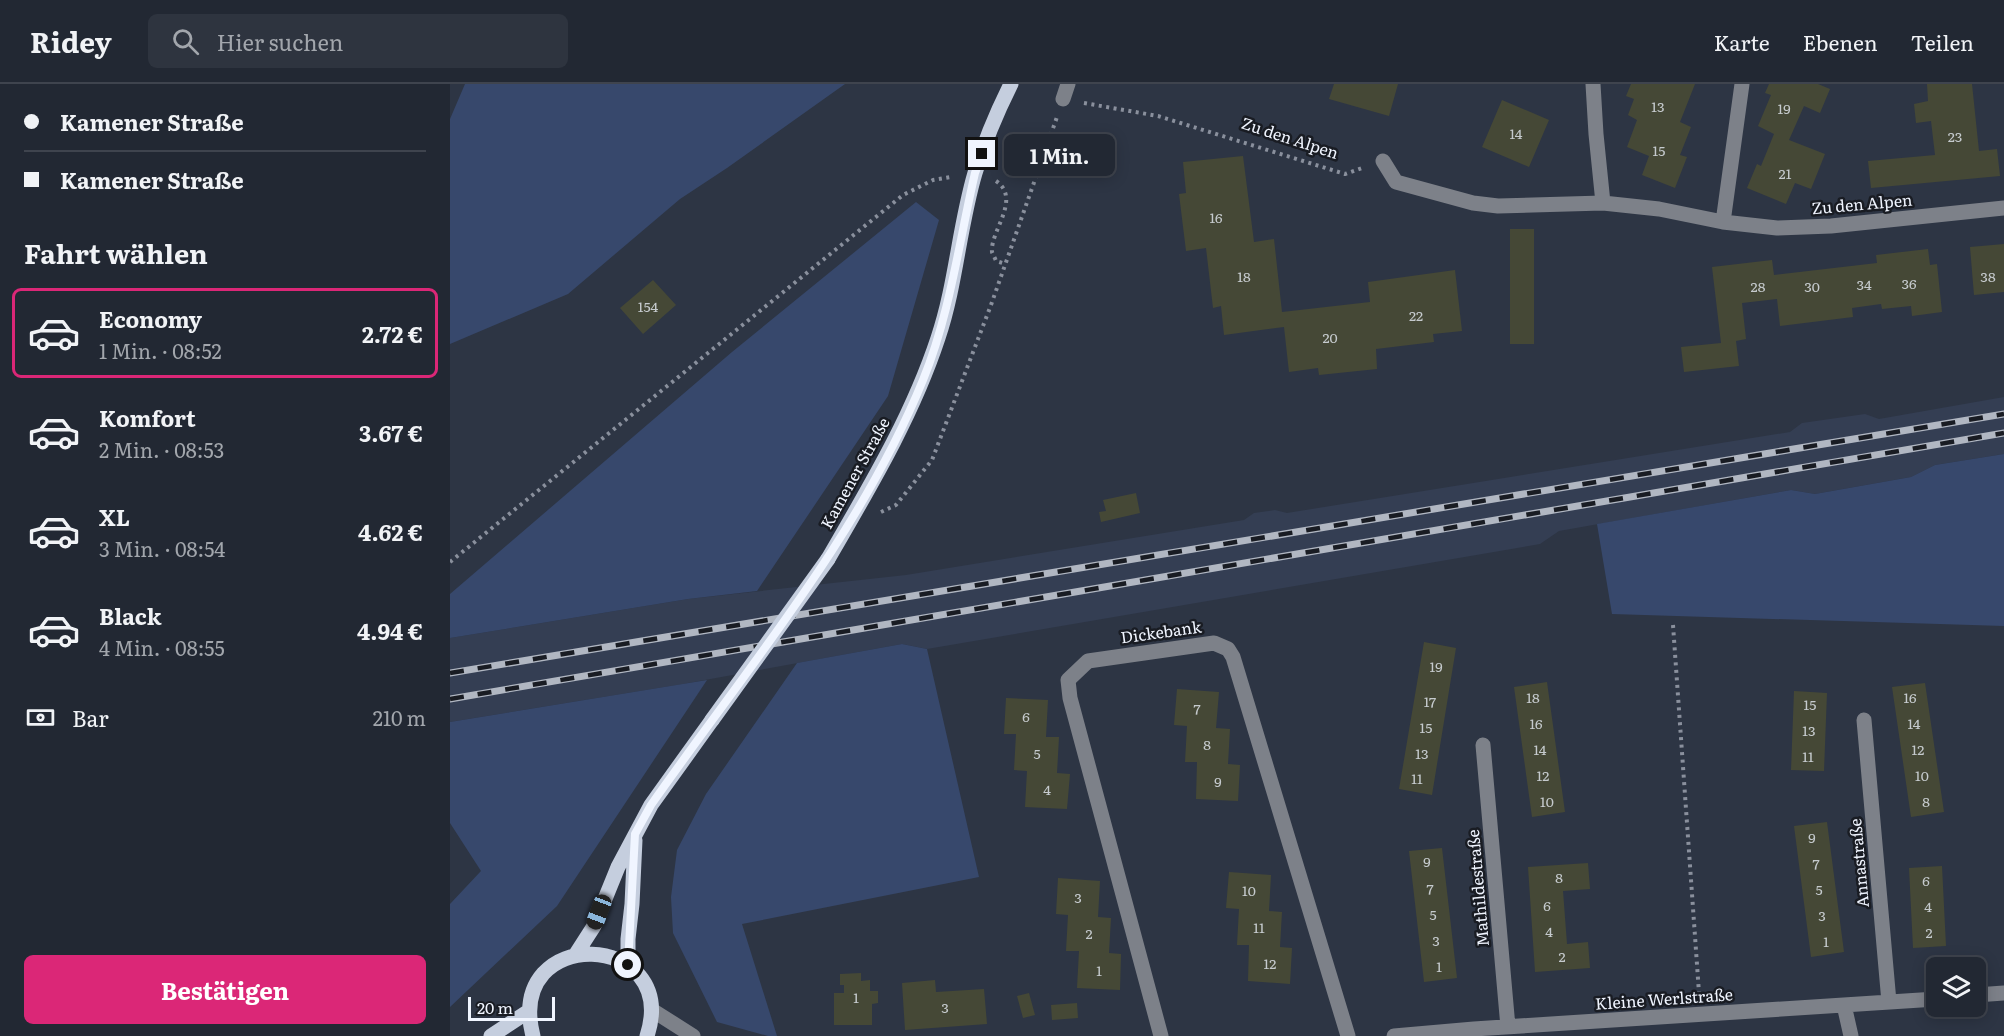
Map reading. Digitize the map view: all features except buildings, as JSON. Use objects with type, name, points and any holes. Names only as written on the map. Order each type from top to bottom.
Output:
[{"type":"main road","name":"Kamener Straße","points":[[576,954],[594,926],[605,897],[651,805],[828,559],[904,421],[935,348],[947,305],[975,173],[1011,84]]},
{"type":"main road","name":"Kamener Straße","points":[[628,965],[635,834]]},
{"type":"main road","points":[[533,1036],[529,1011],[536,986],[543,975],[552,966],[576,954],[597,953],[618,959],[628,965],[642,980],[652,1010],[648,1036]]},
{"type":"main road","points":[[491,1036],[529,1011]]},
{"type":"street","points":[[1593,84],[1603,203]]},
{"type":"street","points":[[1723,222],[1742,84]]},
{"type":"street","name":"Zu den Alpen","points":[[1383,161],[1396,182],[1473,203],[1508,207],[1603,203],[1659,208],[1723,222],[1777,228],[1831,226],[2004,208]]},
{"type":"street","name":"Dickebank","points":[[1161,1036],[1070,698],[1068,680],[1088,661],[1214,643],[1228,648],[1233,657],[1348,1036]]},
{"type":"street","name":"Annastraße","points":[[1864,720],[1889,1002]]},
{"type":"street","name":"Mathildestraße","points":[[1483,745],[1508,1027]]},
{"type":"street","points":[[1986,994],[2004,993]]},
{"type":"street","name":"Kleine Werlstraße","points":[[1394,1036],[1926,1000]]},
{"type":"street","points":[[1844,1005],[1851,1036]]},
{"type":"street","points":[[652,1010],[693,1036]]},
{"type":"path","points":[[846,527],[896,505],[932,460],[1006,264],[1066,91]]},
{"type":"path","name":"Zu den Alpen","points":[[1066,91],[1158,116],[1345,174],[1383,161]]},
{"type":"path","points":[[450,562],[903,195],[933,180],[975,173],[999,182],[1005,190],[1007,201],[992,251],[996,261],[1006,264]]},
{"type":"path","points":[[1673,625],[1701,1014]]},
{"type":"shaded area","points":[[465,84],[845,84],[680,199],[568,294],[450,344],[450,119]]},
{"type":"shaded area","points":[[916,202],[939,220],[888,396],[757,591],[688,599],[450,638],[450,594],[732,352]]},
{"type":"shaded area","points":[[2004,397],[2004,454],[1935,465],[1911,477],[1815,494],[1791,490],[1559,531],[1540,544],[927,649],[902,644],[683,684],[450,722],[450,638],[688,599],[906,575],[1244,520],[1254,513],[1275,510],[1287,513],[1790,432],[1802,423],[1865,414],[1879,419]]},
{"type":"shaded area","points":[[2004,454],[2004,626],[1612,614],[1597,524],[1791,490],[1815,494],[1911,477],[1935,465]]},
{"type":"shaded area","points":[[902,644],[927,649],[979,877],[742,924],[777,1036],[768,1036],[717,1022],[673,933],[671,897],[677,850],[706,794],[797,663]]},
{"type":"shaded area","points":[[707,680],[557,906],[450,1007],[450,904],[481,871],[450,823],[450,722]]},
{"type":"railway","points":[[450,673],[2004,414]]},
{"type":"railway","points":[[450,699],[2004,433]]},
{"type":"route","points":[[628,965],[635,834],[651,805],[828,559],[878,472],[923,380],[939,337],[975,173],[982,154]]}]
